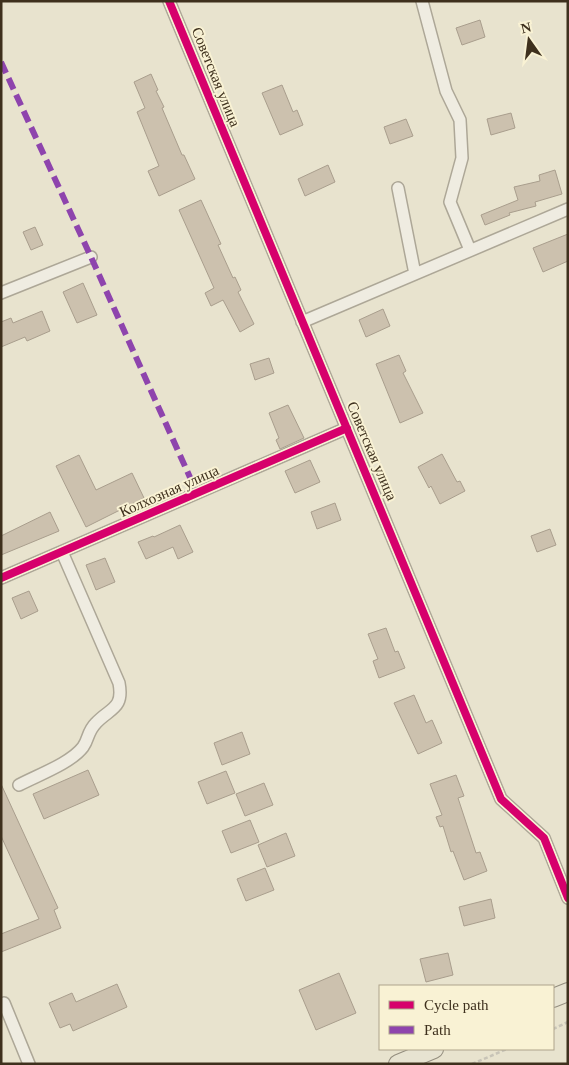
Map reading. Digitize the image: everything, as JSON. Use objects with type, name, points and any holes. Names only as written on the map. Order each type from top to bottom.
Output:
[{"type":"main road","points":[[554,998],[568,992]]},
{"type":"main road","points":[[398,1064],[432,1050]]},
{"type":"street","name":"Советская улица","points":[[170,1],[501,799],[544,838],[568,898]]},
{"type":"street","points":[[422,1],[446,90],[460,120],[462,158],[450,202],[470,250]]},
{"type":"street","points":[[398,188],[415,274]]},
{"type":"street","points":[[302,322],[568,209]]},
{"type":"street","points":[[1,294],[91,256]]},
{"type":"street","name":"Колхозная улица","points":[[1,578],[347,428]]},
{"type":"street","points":[[19,784],[74,757],[87,741],[88,732],[96,722],[118,705],[121,695],[119,683],[62,552]]},
{"type":"street","points":[[4,1004],[29,1064]]},
{"type":"path","points":[[554,1029],[568,1022]]},
{"type":"path","points":[[472,1064],[505,1050]]},
{"type":"building","points":[[480,20],[485,37],[462,45],[456,28]]},
{"type":"building","points":[[151,74],[158,90],[156,91],[164,107],[162,108],[182,155],[184,155],[195,179],[159,196],[148,171],[159,166],[137,112],[145,108],[134,82]]},
{"type":"building","points":[[282,85],[293,112],[297,110],[303,125],[280,135],[262,93]]},
{"type":"building","points":[[511,113],[515,128],[491,135],[487,119]]},
{"type":"building","points":[[406,119],[413,136],[390,144],[384,127]]},
{"type":"building","points":[[328,165],[335,182],[305,196],[298,179]]},
{"type":"building","points":[[555,170],[562,194],[535,202],[536,206],[509,213],[510,215],[485,225],[481,215],[518,200],[514,187],[540,181],[539,175]]},
{"type":"building","points":[[201,200],[221,244],[218,245],[233,278],[235,277],[241,290],[238,292],[254,324],[240,332],[223,300],[211,306],[205,293],[214,288],[179,210]]},
{"type":"building","points":[[35,227],[43,245],[31,250],[23,232]]},
{"type":"building","points":[[568,234],[568,261],[543,272],[533,248]]},
{"type":"building","points":[[83,283],[97,315],[77,323],[63,292]]},
{"type":"building","points":[[383,309],[390,326],[366,337],[359,320]]},
{"type":"building","points":[[42,311],[50,331],[27,341],[25,337],[1,347],[1,322],[11,318],[13,323]]},
{"type":"building","points":[[399,355],[406,371],[403,373],[423,413],[400,423],[376,364]]},
{"type":"building","points":[[269,358],[274,373],[255,380],[250,364]]},
{"type":"building","points":[[288,405],[304,438],[280,449],[276,440],[279,438],[269,413]]},
{"type":"building","points":[[442,454],[457,482],[460,481],[465,491],[440,504],[418,467]]},
{"type":"building","points":[[79,455],[96,490],[132,473],[144,498],[86,527],[56,466]]},
{"type":"building","points":[[310,460],[320,482],[295,493],[285,471]]},
{"type":"building","points":[[335,503],[341,520],[317,529],[311,512]]},
{"type":"building","points":[[50,512],[59,531],[1,555],[1,536]]},
{"type":"building","points":[[180,525],[193,552],[178,559],[173,547],[146,559],[138,542]]},
{"type":"building","points":[[550,529],[556,545],[537,552],[531,536]]},
{"type":"building","points":[[105,558],[115,582],[96,590],[86,565]]},
{"type":"building","points":[[29,591],[38,611],[21,619],[12,598]]},
{"type":"building","points":[[386,628],[395,652],[398,651],[405,668],[379,678],[373,661],[378,659],[368,634]]},
{"type":"building","points":[[414,695],[426,723],[432,720],[442,743],[418,754],[394,703]]},
{"type":"building","points":[[242,732],[250,754],[222,765],[214,743]]},
{"type":"building","points":[[88,770],[99,795],[44,819],[33,794]]},
{"type":"building","points":[[226,771],[235,793],[207,804],[198,782]]},
{"type":"building","points":[[456,775],[464,796],[458,798],[476,853],[480,852],[487,871],[464,880],[453,851],[451,852],[443,826],[440,827],[436,817],[442,815],[430,784]]},
{"type":"building","points":[[264,783],[273,805],[245,816],[236,794]]},
{"type":"building","points":[[1,784],[58,908],[54,910],[61,928],[1,952],[1,934],[39,919],[1,836]]},
{"type":"building","points":[[250,820],[259,842],[231,853],[222,831]]},
{"type":"building","points":[[286,833],[295,856],[267,867],[258,845]]},
{"type":"building","points":[[265,868],[274,890],[246,901],[237,879]]},
{"type":"building","points":[[491,899],[495,918],[464,926],[459,907]]},
{"type":"building","points":[[448,953],[453,975],[426,982],[420,959]]},
{"type":"building","points":[[339,973],[356,1013],[316,1030],[299,990]]},
{"type":"building","points":[[117,984],[127,1007],[73,1031],[70,1024],[60,1028],[49,1003],[72,993],[76,1002]]},
{"type":"marked path","points":[[1,62],[197,493]]},
{"type":"cycle path","points":[[169,1],[501,799],[544,838],[568,898]]},
{"type":"cycle path","points":[[1,578],[347,428]]}]
